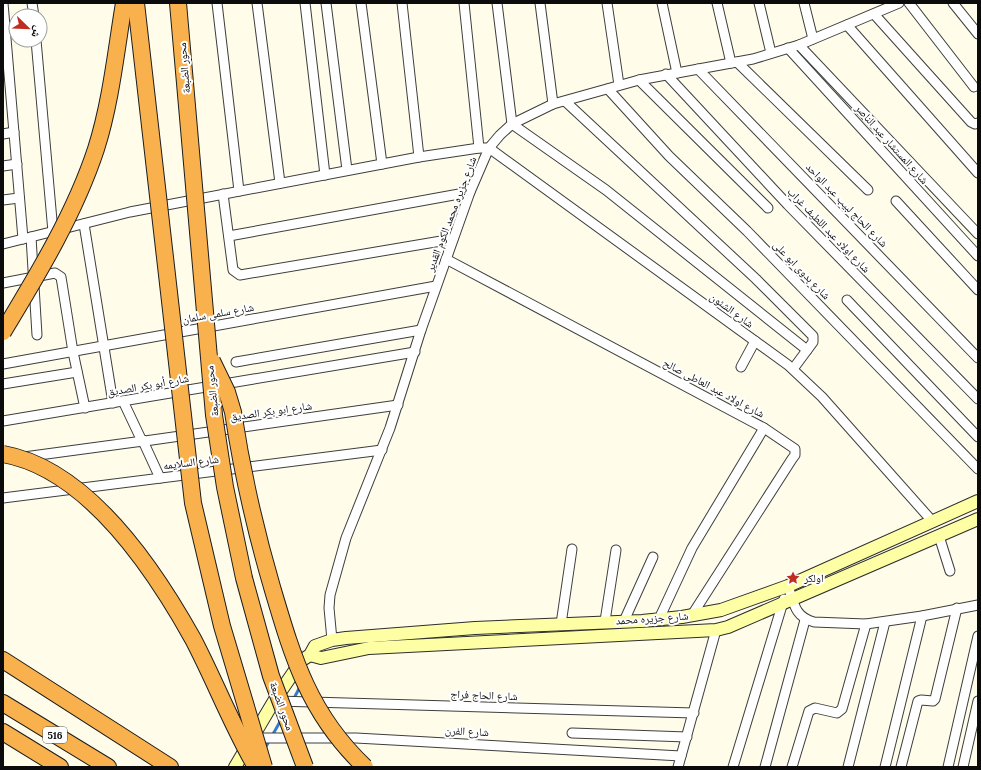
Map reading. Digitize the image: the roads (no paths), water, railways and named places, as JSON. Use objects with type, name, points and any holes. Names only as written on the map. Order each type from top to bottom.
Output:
[{"type":"highway","points":[[3,332],[53,245],[73,205],[96,149],[105,115],[124,3]]},
{"type":"highway","points":[[136,3],[193,502],[222,626],[264,767]]},
{"type":"highway","name":"محور الضبعة","points":[[178,3],[208,354],[214,415],[225,487],[244,578],[272,676],[305,767]]},
{"type":"highway","points":[[208,354],[218,372],[231,405],[261,551],[296,665],[310,696],[327,724],[348,751],[365,767]]},
{"type":"highway","points":[[3,454],[21,458],[56,474],[102,512],[129,544],[172,605],[193,640],[256,767]]},
{"type":"highway","points":[[3,660],[170,767]]},
{"type":"highway","name":"516","points":[[3,703],[108,767]]},
{"type":"highway","name":"516","points":[[3,732],[60,767]]},
{"type":"main road","name":"شارع جزيره محمد","points":[[235,766],[274,701],[302,660],[310,655],[316,646],[332,640],[475,628],[659,619],[721,610],[788,586],[978,501]]},
{"type":"main road","name":"شارع جزيره محمد","points":[[310,655],[321,658],[369,648],[716,630],[728,627],[788,602],[978,519]]},
{"type":"street","points":[[3,3],[8,109],[14,132],[19,198],[33,277],[37,334]]},
{"type":"street","points":[[217,3],[239,191]]},
{"type":"street","points":[[257,3],[280,183]]},
{"type":"street","points":[[305,3],[325,175]]},
{"type":"street","points":[[326,3],[347,170]]},
{"type":"street","points":[[361,3],[382,164]]},
{"type":"street","points":[[402,3],[419,157]]},
{"type":"street","points":[[464,3],[479,148]]},
{"type":"street","points":[[496,3],[512,124],[606,190],[808,350]]},
{"type":"street","points":[[540,3],[553,104]]},
{"type":"street","points":[[607,3],[619,85]]},
{"type":"street","points":[[662,3],[677,73]]},
{"type":"street","points":[[717,3],[734,62],[868,190]]},
{"type":"street","points":[[759,3],[772,53]]},
{"type":"street","points":[[804,3],[813,39]]},
{"type":"street","name":"شارع جزيره محمد الكوم القدير","points":[[332,640],[329,608],[337,565],[355,514],[382,450],[436,286],[470,192],[489,148],[512,124],[553,104],[566,102],[608,88],[639,80],[666,74],[698,70],[772,53],[799,45],[899,3]]},
{"type":"street","points":[[909,3],[974,87]]},
{"type":"street","points":[[953,3],[978,34]]},
{"type":"street","points":[[874,14],[971,122],[978,123]]},
{"type":"street","points":[[847,24],[978,173]]},
{"type":"street","points":[[799,45],[978,234]]},
{"type":"street","points":[[37,48],[53,232]]},
{"type":"street","name":"شارع المستشار عبد الناصر","points":[[788,48],[978,256]]},
{"type":"street","name":"شارع الحاج لبيب عبد الواحد","points":[[698,70],[978,358]]},
{"type":"street","name":"شارع اولاد عبد اللطيف غراب","points":[[666,74],[788,205],[978,399]]},
{"type":"street","points":[[639,80],[768,208]]},
{"type":"street","name":"شارع بدوى ابو على","points":[[608,88],[669,156],[747,231],[978,469]]},
{"type":"street","points":[[566,102],[740,263],[813,336],[814,342],[793,369]]},
{"type":"street","points":[[3,134],[14,132]]},
{"type":"street","points":[[3,244],[130,212],[419,157],[479,148],[489,148]]},
{"type":"street","name":"شارع الشئون","points":[[489,148],[793,369],[864,442],[933,522]]},
{"type":"street","points":[[3,166],[17,164]]},
{"type":"street","points":[[228,236],[470,192]]},
{"type":"street","points":[[223,194],[233,270],[240,275],[453,239]]},
{"type":"street","points":[[3,200],[19,198]]},
{"type":"street","points":[[896,201],[978,290]]},
{"type":"street","points":[[84,224],[113,403]]},
{"type":"street","name":"شارع اولاد عبد العاطى صالح","points":[[446,259],[764,428],[793,446],[795,454],[692,615]]},
{"type":"street","points":[[3,283],[55,273],[61,277],[84,408]]},
{"type":"street","name":"شارع سلمى سلمان","points":[[3,364],[436,286]]},
{"type":"street","name":"شارع بدوى ابو على","points":[[847,300],[978,437]]},
{"type":"street","points":[[236,362],[421,330]]},
{"type":"street","points":[[741,367],[755,341]]},
{"type":"street","name":"شارع أبو بكر الصديق","points":[[3,421],[415,352]]},
{"type":"street","points":[[3,384],[77,372]]},
{"type":"street","points":[[123,401],[160,478]]},
{"type":"street","name":"شارع ابو بكر الصديق","points":[[3,460],[398,405]]},
{"type":"street","points":[[659,619],[692,548],[764,428]]},
{"type":"street","name":"شارع السلايمه","points":[[3,498],[382,450]]},
{"type":"street","points":[[939,536],[950,571]]},
{"type":"street","points":[[561,624],[572,549]]},
{"type":"street","points":[[605,622],[616,550]]},
{"type":"street","points":[[624,621],[654,557]]},
{"type":"street","points":[[733,767],[788,602],[788,586]]},
{"type":"street","points":[[788,602],[805,620],[814,622],[866,624],[922,616],[978,605]]},
{"type":"street","points":[[902,767],[918,701],[921,700],[932,702],[935,700],[957,608]]},
{"type":"street","points":[[885,767],[922,616]]},
{"type":"street","points":[[765,767],[805,620]]},
{"type":"street","points":[[848,767],[885,622]]},
{"type":"street","points":[[792,767],[809,711],[815,708],[837,713],[842,709],[866,624]]},
{"type":"street","points":[[678,767],[716,630]]},
{"type":"street","points":[[948,767],[978,636]]},
{"type":"street","name":"شارع الحاج فراج","points":[[274,701],[694,713]]},
{"type":"street","points":[[963,767],[978,701]]},
{"type":"street","points":[[572,733],[687,737]]},
{"type":"street","name":"شارع الفرن","points":[[252,738],[356,738],[681,756]]},
{"type":"street","points":[[235,766],[264,767]]},
{"type":"waterway","points":[[293,700],[301,685]]},
{"type":"waterway","points":[[264,750],[281,720]]},
{"type":"place","name":"اولكر","points":[[793,578]]}]
